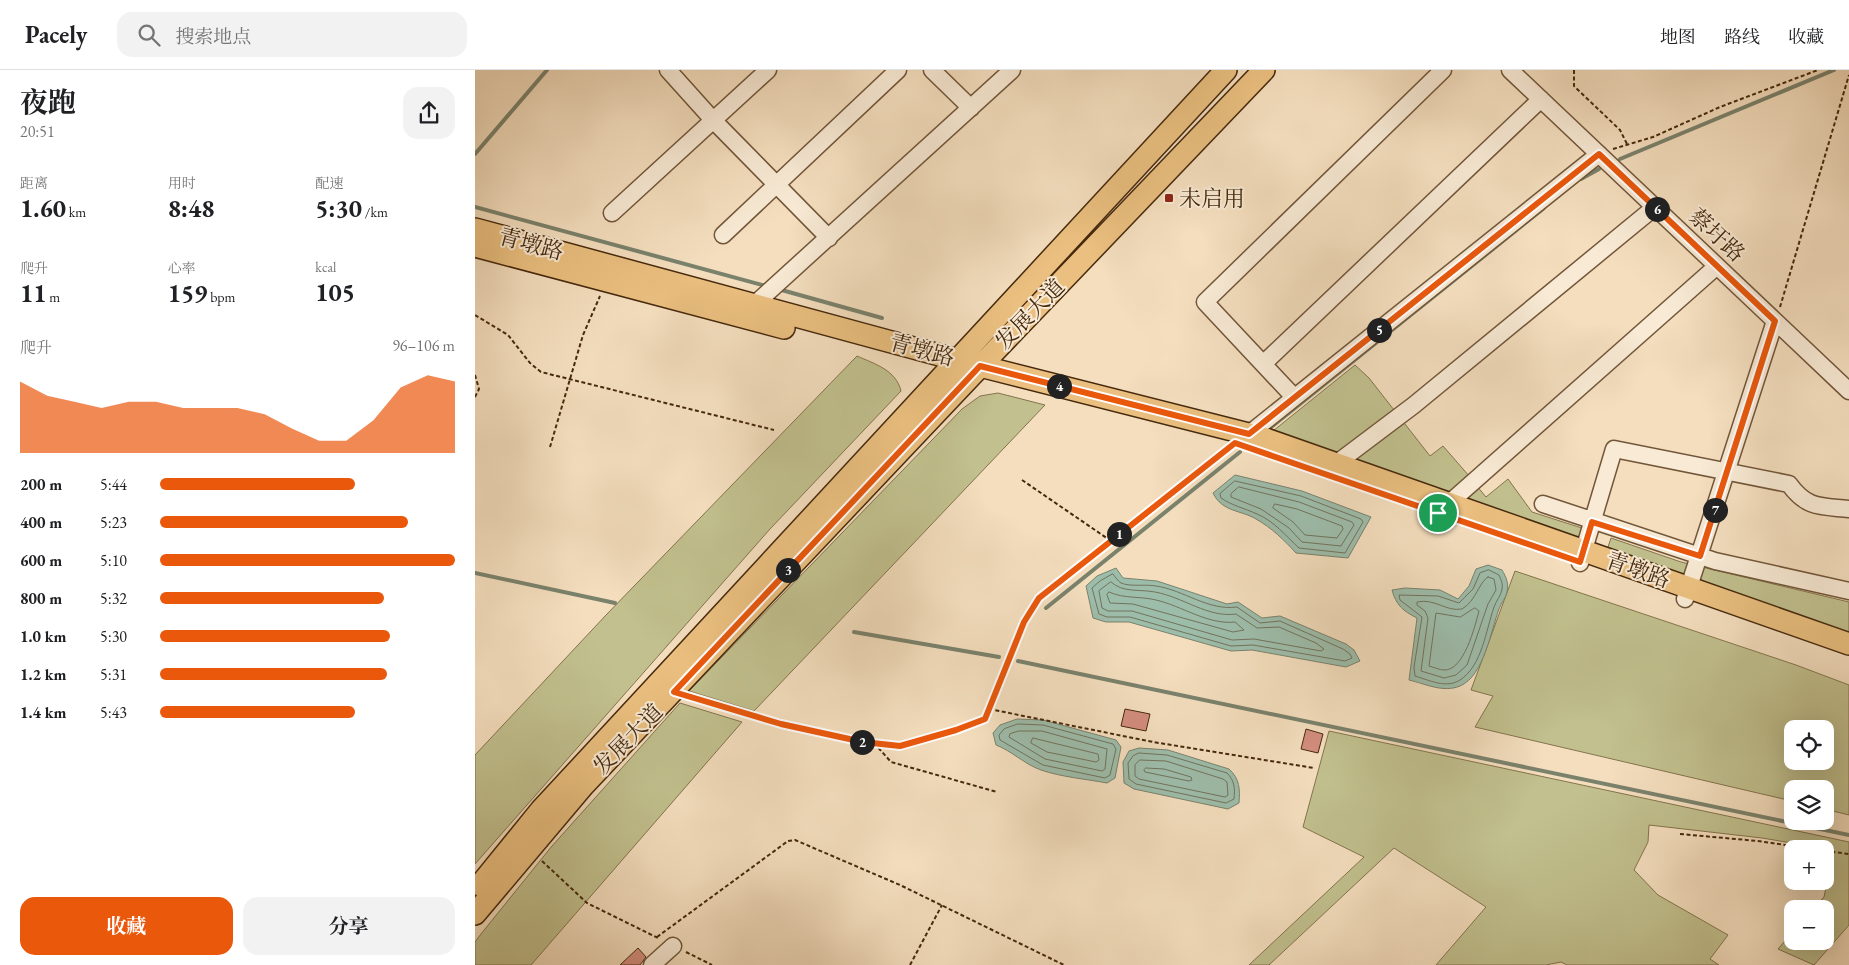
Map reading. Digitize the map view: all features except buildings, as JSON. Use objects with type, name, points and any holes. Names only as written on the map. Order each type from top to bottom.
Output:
[{"type":"main road","name":"发展大道","points":[[475,891],[541,810],[1226,70]]},
{"type":"main road","name":"发展大道","points":[[475,914],[583,786],[674,692],[975,371],[1264,70]]},
{"type":"main road","name":"青墩路","points":[[475,229],[767,293],[952,365]]},
{"type":"main road","name":"青墩路","points":[[475,246],[607,281],[952,365],[1339,465],[1443,508]]},
{"type":"main road","name":"青墩路","points":[[1242,439],[1687,594],[1849,657]]},
{"type":"main road","name":"青墩路","points":[[1687,594],[1849,644]]},
{"type":"street","points":[[668,70],[713,120],[829,238]]},
{"type":"street","points":[[612,213],[768,70]]},
{"type":"street","points":[[723,235],[778,185],[897,70]]},
{"type":"street","points":[[932,70],[971,108]]},
{"type":"street","points":[[767,293],[1012,70]]},
{"type":"street","points":[[1294,397],[1205,302],[1443,70]]},
{"type":"street","name":"蔡圩路","points":[[1510,70],[1849,391]]},
{"type":"street","points":[[1263,364],[1541,99]]},
{"type":"street","points":[[1242,439],[1599,154]]},
{"type":"street","points":[[1339,465],[1341,460],[1415,405],[1655,207]]},
{"type":"street","points":[[1443,508],[1717,266]]},
{"type":"street","points":[[1687,594],[1775,321]]},
{"type":"street","points":[[1582,557],[1614,449],[1789,484],[1799,498],[1809,503],[1849,509]]},
{"type":"street","points":[[1543,504],[1592,522],[1700,556],[1849,590]]},
{"type":"street","points":[[652,965],[673,946]]},
{"type":"path","points":[[1574,70],[1575,86],[1620,130],[1627,144]]},
{"type":"path","points":[[1599,154],[1653,137],[1719,107],[1818,70]]},
{"type":"path","points":[[1775,321],[1849,75]]},
{"type":"path","points":[[550,447],[583,335],[607,281]]},
{"type":"path","points":[[475,315],[508,335],[530,362],[541,372],[774,430]]},
{"type":"path","points":[[475,375],[479,389],[475,397]]},
{"type":"path","points":[[674,692],[781,724],[874,743],[900,746],[956,730],[985,719],[1024,622],[1039,598],[1242,439]]},
{"type":"path","points":[[1022,480],[1111,541]]},
{"type":"path","points":[[989,708],[1153,742],[1313,768]]},
{"type":"path","points":[[874,743],[891,762],[997,792]]},
{"type":"path","points":[[1680,834],[1784,845]]},
{"type":"path","points":[[657,937],[788,841],[795,840],[900,885],[1064,965]]},
{"type":"path","points":[[529,849],[587,903],[712,965]]},
{"type":"path","points":[[1834,852],[1849,854]]},
{"type":"path","points":[[910,965],[942,905]]},
{"type":"shaded area","points":[[857,356],[878,365],[890,373],[895,378],[901,391],[770,529],[475,864],[475,755],[607,614]]},
{"type":"shaded area","points":[[1355,365],[1369,378],[1430,456],[1443,446],[1470,477],[1445,498],[1268,435]]},
{"type":"shaded area","points":[[998,393],[1045,405],[754,711],[689,691],[962,409],[980,396]]},
{"type":"shaded area","points":[[1508,479],[1532,512],[1585,529],[1580,545],[1457,501],[1476,485],[1486,497]]},
{"type":"shaded area","points":[[1611,538],[1681,562],[1849,602],[1849,634],[1606,553]]},
{"type":"shaded area","points":[[1515,571],[1796,665],[1849,685],[1849,815],[1834,811],[1834,780],[1784,780],[1784,799],[1475,727],[1493,696],[1471,690]]},
{"type":"shaded area","points":[[680,703],[742,722],[531,965],[475,965],[475,942],[481,934],[552,846]]},
{"type":"shaded area","points":[[1329,731],[1784,828],[1784,830],[1793,830],[1849,842],[1849,925],[1834,942],[1834,900],[1821,900],[1825,890],[1834,890],[1834,840],[1784,840],[1784,842],[1649,825],[1648,842],[1634,870],[1658,895],[1728,935],[1710,959],[1719,965],[1567,965],[1561,962],[1546,965],[1436,965],[1486,907],[1394,848],[1269,965],[1249,965],[1364,857],[1303,827]]},
{"type":"shaded area","points":[[1784,942],[1784,950],[1827,950],[1814,965],[1778,949]]},
{"type":"water","points":[[1235,475],[1302,491],[1371,517],[1348,558],[1296,553],[1278,534],[1262,523],[1250,516],[1232,510],[1221,504],[1217,499],[1213,493]]},
{"type":"water","points":[[1488,565],[1502,570],[1507,580],[1508,589],[1499,609],[1481,663],[1475,673],[1460,686],[1447,689],[1409,680],[1417,618],[1401,607],[1392,590],[1405,588],[1440,590],[1458,599],[1469,586],[1476,569]]},
{"type":"water","points":[[1116,568],[1123,578],[1157,581],[1227,604],[1238,602],[1262,618],[1280,616],[1346,644],[1354,650],[1360,661],[1346,667],[1252,650],[1231,651],[1129,622],[1106,622],[1093,618],[1086,586],[1097,576]]},
{"type":"water","points":[[1017,719],[1043,720],[1116,740],[1121,747],[1115,778],[1107,783],[1049,772],[1035,767],[996,745],[993,733],[1000,725]]},
{"type":"water","points":[[1139,748],[1168,750],[1229,769],[1239,784],[1239,803],[1228,809],[1134,789],[1124,783],[1123,762],[1129,751]]},
{"type":"waterway","points":[[475,154],[547,70]]},
{"type":"waterway","points":[[1620,159],[1834,70]]},
{"type":"waterway","points":[[1581,179],[1599,169]]},
{"type":"waterway","points":[[475,207],[766,286]]},
{"type":"waterway","points":[[1265,432],[1544,208]]},
{"type":"waterway","points":[[778,289],[882,318]]},
{"type":"waterway","points":[[1046,608],[1240,452]]},
{"type":"waterway","points":[[475,573],[615,603]]},
{"type":"waterway","points":[[854,632],[999,657]]},
{"type":"waterway","points":[[1018,661],[1849,835]]},
{"type":"place","name":"未启用","points":[[1169,198]]},
{"type":"route","points":[[1599,154],[1775,321],[1700,556],[1592,522],[1580,562],[1438,513],[1263,451],[1235,443],[1039,598],[1024,622],[985,719],[956,730],[900,746],[863,742],[781,724],[674,692],[980,366],[1249,434],[1599,154]]}]
